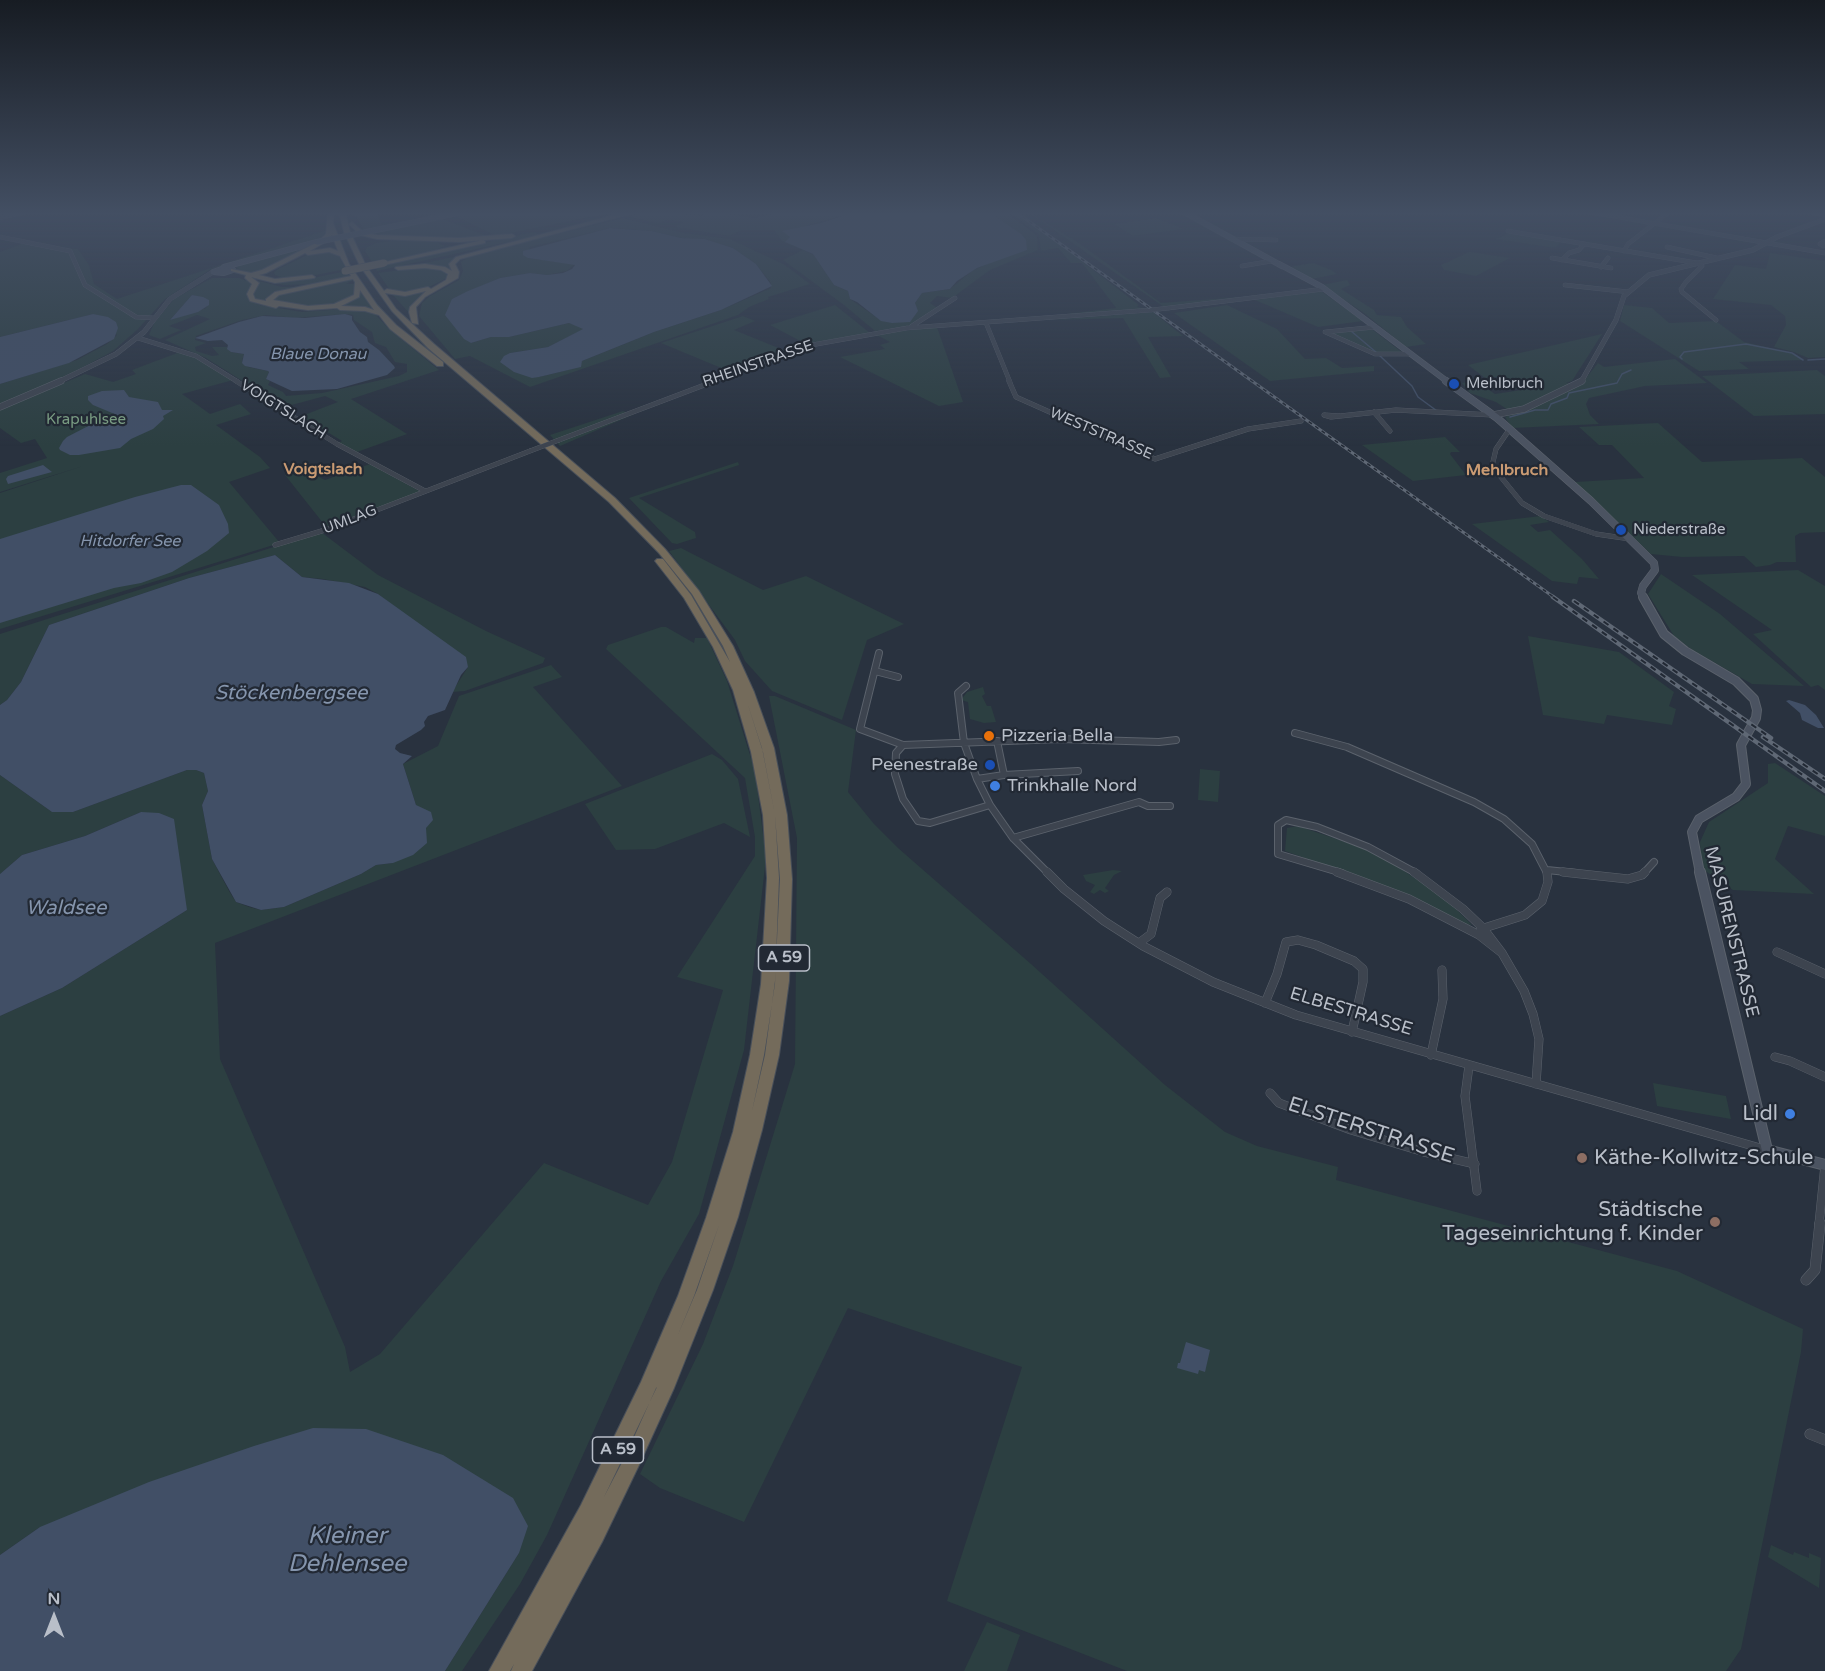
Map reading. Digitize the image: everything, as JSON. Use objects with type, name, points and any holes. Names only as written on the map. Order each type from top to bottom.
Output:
[{"type":"highway","points":[[253,290],[249,297],[257,303],[305,310],[358,308],[383,315]]},
{"type":"highway","points":[[292,290],[278,293],[268,300],[301,308],[335,306],[357,296],[357,290]]},
{"type":"highway","points":[[362,290],[383,315],[425,354],[445,363]]},
{"type":"highway","name":"A 59","points":[[372,290],[406,332],[581,472],[619,506],[662,551],[711,616],[745,681],[768,748],[781,815],[786,879],[782,981],[772,1055],[755,1130],[730,1217],[705,1290],[633,1459],[595,1535],[521,1671]]},
{"type":"highway","name":"A 59","points":[[379,290],[394,310],[445,363],[615,513],[664,566],[703,621],[738,690],[757,752],[769,815],[773,922],[768,984],[757,1055],[740,1132],[714,1218],[686,1296],[621,1446],[588,1511],[499,1671]]},
{"type":"highway","points":[[387,291],[401,294],[425,290]]},
{"type":"highway","points":[[416,324],[412,312],[413,307],[423,296],[433,290]]},
{"type":"highway","points":[[387,291],[416,324],[445,363]]},
{"type":"main road","points":[[1325,290],[1493,415],[1564,476],[1630,538]]},
{"type":"main road","name":"MASURENSTRASSE","points":[[1630,538],[1651,559],[1655,567],[1642,589],[1644,600],[1669,639],[1691,655],[1736,681],[1748,691],[1756,705],[1756,718],[1743,738],[1742,745],[1746,784],[1736,797],[1699,819],[1692,832],[1692,840],[1767,1150]]},
{"type":"main road","name":"ELBESTRASSE","points":[[1767,1150],[1825,1165]]},
{"type":"street","points":[[93,290],[136,317],[154,318]]},
{"type":"street","points":[[0,407],[91,368],[138,338],[170,299],[184,290]]},
{"type":"street","name":"RHEINSTRASSE","points":[[425,491],[806,346],[907,328],[1150,310],[1316,290]]},
{"type":"street","points":[[1611,290],[1629,292]]},
{"type":"street","points":[[1339,416],[1396,410],[1493,415],[1524,409],[1581,382],[1616,320],[1624,296],[1632,290]]},
{"type":"street","points":[[1681,290],[1716,320]]},
{"type":"street","points":[[907,328],[918,324],[955,298]]},
{"type":"street","name":"WESTSTRASSE","points":[[986,322],[1016,397],[1155,459],[1248,429],[1301,421]]},
{"type":"street","points":[[918,324],[924,327]]},
{"type":"street","points":[[1376,327],[1325,332],[1375,354],[1410,354]]},
{"type":"street","name":"VOIGTSLACH","points":[[138,338],[158,342],[201,358],[337,444],[425,491]]},
{"type":"street","points":[[1374,412],[1390,431]]},
{"type":"street","points":[[1509,430],[1496,450],[1492,466],[1522,504],[1544,516],[1596,534],[1630,538]]},
{"type":"street","name":"UMLAG","points":[[275,545],[325,530],[425,491]]},
{"type":"street","points":[[879,653],[860,729],[903,745],[1069,738],[1159,742],[1176,740]]},
{"type":"street","points":[[875,671],[898,677]]},
{"type":"street","points":[[964,743],[958,693],[966,686]]},
{"type":"street","points":[[1295,734],[1347,747],[1484,807],[1519,831],[1534,846],[1547,870],[1548,882],[1545,894],[1535,908],[1515,919],[1473,932]]},
{"type":"street","points":[[997,741],[1004,775]]},
{"type":"street","name":"ELBESTRASSE","points":[[964,743],[990,806],[1013,838],[1039,866],[1071,895],[1139,943],[1213,982],[1296,1015],[1352,1032],[1767,1150]]},
{"type":"street","points":[[903,745],[896,753],[897,783],[908,808],[918,821],[930,823],[990,806]]},
{"type":"street","points":[[977,779],[1004,775],[1078,771]]},
{"type":"street","points":[[1013,838],[1139,802],[1148,806],[1170,806]]},
{"type":"street","points":[[1502,953],[1473,932],[1428,908],[1376,885],[1285,858],[1276,850],[1278,825],[1286,820],[1296,821],[1340,835],[1383,854],[1442,892],[1483,928],[1502,953],[1524,991],[1533,1014],[1539,1039],[1536,1084]]},
{"type":"street","points":[[1547,870],[1628,879],[1642,875],[1654,862]]},
{"type":"street","points":[[1139,943],[1151,934],[1160,898],[1167,892]]},
{"type":"street","points":[[1265,1003],[1277,974],[1286,942],[1298,940],[1316,945],[1354,961],[1364,969],[1352,1032]]},
{"type":"street","points":[[1777,952],[1825,975]]},
{"type":"street","points":[[1431,1055],[1443,999],[1442,970]]},
{"type":"street","points":[[1775,1057],[1790,1061],[1825,1077]]},
{"type":"street","points":[[1469,1066],[1465,1096],[1477,1191]]},
{"type":"street","name":"ELSTERSTRASSE","points":[[1270,1093],[1280,1103],[1351,1130],[1424,1152],[1475,1164]]},
{"type":"street","points":[[1806,1280],[1815,1270],[1822,1245],[1825,1165]]},
{"type":"street","points":[[1810,1434],[1825,1440]]},
{"type":"green space","points":[[0,290],[103,290],[117,299],[144,290],[179,290],[165,299],[138,329],[113,351],[63,378],[0,404],[0,384],[77,360],[107,344],[117,335],[93,314],[0,337]]},
{"type":"green space","points":[[190,290],[251,290],[248,299],[260,305],[302,312],[366,310],[375,314],[388,328],[439,370],[351,399],[407,434],[357,452],[338,443],[342,441],[319,427],[315,428],[299,417],[338,402],[325,396],[284,407],[206,358],[165,340],[210,319],[197,315],[169,326],[181,330],[160,339],[149,335],[154,323],[174,299]],"holes":[[[192,295],[208,300],[206,308],[170,320]],[[266,315],[294,318],[353,315],[354,320],[372,332],[375,343],[386,347],[395,362],[407,364],[407,372],[399,376],[322,393],[286,396],[283,392],[268,385],[270,381],[266,379],[268,371],[248,367],[242,361],[244,354],[231,352],[227,347],[212,347],[219,355],[212,356],[196,351],[195,347],[206,343],[195,340],[196,336],[242,320]]]},
{"type":"green space","points":[[255,290],[284,290],[267,297],[266,301],[297,308],[335,307],[351,302],[361,293],[374,310],[339,307],[299,309],[261,303],[253,299]]},
{"type":"green space","points":[[299,290],[355,290],[356,296],[339,304],[314,308],[273,301],[273,296]]},
{"type":"green space","points":[[390,290],[423,290],[409,293]]},
{"type":"green space","points":[[433,290],[419,298],[411,307],[410,314],[392,294],[407,295]]},
{"type":"green space","points":[[441,290],[473,290],[452,299],[471,343],[491,337],[509,337],[569,323],[584,329],[548,347],[510,353],[539,377],[580,367],[582,361],[654,332],[721,310],[766,290],[791,290],[768,297],[769,299],[749,307],[738,315],[530,387],[470,356],[455,359],[419,316],[422,303]]},
{"type":"green space","points":[[824,290],[848,291],[850,299],[879,319],[915,303],[922,293],[963,290],[952,298],[937,296],[930,303],[939,309],[906,328],[875,331]]},
{"type":"green space","points":[[1102,290],[1119,290],[1139,305],[1137,307],[1150,309],[1050,316],[1116,308]]},
{"type":"green space","points":[[1140,290],[1143,290],[1161,303],[1267,295],[1164,307]]},
{"type":"green space","points":[[1329,290],[1343,290],[1374,310],[1377,315],[1401,317],[1407,327],[1426,344],[1406,347],[1364,313]]},
{"type":"green space","points":[[1719,290],[1825,290],[1825,357],[1808,358],[1774,347],[1786,325],[1785,316],[1771,305],[1713,299]]},
{"type":"green space","points":[[1321,291],[1363,321],[1318,327],[1255,300]]},
{"type":"green space","points":[[835,305],[870,333],[806,344],[770,325]]},
{"type":"green space","points":[[1227,305],[1277,329],[1305,359],[1326,358],[1342,368],[1374,366],[1374,371],[1270,381],[1174,313]]},
{"type":"green space","points":[[1624,305],[1652,308],[1669,323],[1716,321],[1744,342],[1791,353],[1803,360],[1739,362],[1749,369],[1699,371],[1620,321]]},
{"type":"green space","points":[[1153,312],[1183,336],[1148,337],[1171,377],[1160,378],[1123,318],[1052,320]]},
{"type":"green space","points":[[743,316],[755,321],[734,330],[786,351],[731,372],[661,343]]},
{"type":"green space","points":[[937,327],[963,402],[939,406],[840,357],[885,349],[880,345],[890,342],[875,334]]},
{"type":"green space","points":[[1373,330],[1403,353],[1372,352],[1331,333]]},
{"type":"green space","points":[[1602,334],[1572,381],[1566,383],[1582,383],[1598,363],[1604,367],[1675,359],[1707,383],[1645,386],[1589,398],[1586,404],[1590,415],[1599,424],[1512,428],[1505,417],[1514,414],[1496,402],[1470,393],[1462,383],[1476,381],[1495,394],[1541,387],[1515,389],[1497,377],[1485,378],[1468,365]]},
{"type":"green space","points":[[180,352],[193,356],[233,380],[182,394],[210,414],[240,404],[251,414],[216,425],[260,457],[270,468],[229,482],[280,543],[0,629],[0,493],[83,466],[0,492],[0,473],[47,458],[35,439],[21,443],[0,428],[0,410],[85,374],[113,382],[136,374],[132,370]]},
{"type":"green space","points":[[1817,370],[1825,376],[1825,414],[1754,416],[1702,376]]},
{"type":"green space","points":[[623,411],[632,415],[560,446],[550,435]]},
{"type":"green space","points":[[1658,423],[1702,462],[1802,458],[1825,477],[1825,532],[1800,533],[1795,536],[1796,562],[1777,562],[1756,567],[1744,556],[1682,557],[1651,554],[1575,482],[1644,478],[1612,445],[1599,445],[1579,427]]},
{"type":"green space","points":[[1445,437],[1460,452],[1450,454],[1466,475],[1413,481],[1362,445]]},
{"type":"green space","points":[[738,462],[739,465],[639,498],[695,532],[696,538],[677,544],[672,543],[629,498]]},
{"type":"green space","points":[[370,464],[421,492],[327,528],[285,475],[301,468],[325,480]]},
{"type":"green space","points":[[1541,516],[1549,522],[1530,525],[1538,532],[1550,530],[1582,559],[1599,579],[1579,577],[1577,584],[1552,581],[1472,524]]},
{"type":"green space","points":[[321,532],[378,575],[486,631],[545,658],[543,663],[465,691],[452,692],[468,667],[378,594],[365,587],[302,577],[275,555],[189,578],[49,625],[21,682],[0,705],[0,634]]},
{"type":"green space","points":[[681,548],[763,590],[806,576],[904,624],[867,640],[842,720],[772,691],[745,661],[735,640],[669,551]]},
{"type":"green space","points":[[1798,570],[1825,586],[1825,690],[1818,685],[1811,687],[1753,634],[1772,630],[1692,575]]},
{"type":"green space","points":[[1661,574],[1720,614],[1804,686],[1752,684],[1691,649],[1674,636],[1648,594]]},
{"type":"green space","points":[[666,627],[694,643],[695,638],[707,638],[727,681],[755,771],[766,858],[744,1050],[699,1214],[661,1281],[547,1535],[520,1584],[462,1671],[445,1671],[519,1553],[40,1527],[0,1555],[0,1016],[62,988],[187,910],[141,812],[85,836],[22,855],[0,874],[0,775],[52,812],[73,812],[187,770],[204,773],[208,791],[202,805],[212,859],[229,891],[236,902],[249,907],[261,910],[284,907],[361,874],[376,865],[393,863],[416,805],[403,764],[438,746],[459,696],[551,665],[562,677],[533,687],[622,786],[215,943],[220,1059],[345,1347],[350,1372],[380,1354],[544,1163],[648,1205],[672,1162],[723,990],[677,977],[755,856],[755,837],[745,778],[606,649],[608,645]]},
{"type":"green space","points":[[1528,636],[1619,652],[1674,692],[1669,706],[1676,709],[1672,725],[1607,715],[1604,724],[1543,715]]},
{"type":"green space","points":[[983,687],[985,694],[982,696],[987,706],[991,706],[996,722],[984,723],[970,719],[968,702],[961,700],[967,692]]},
{"type":"green space","points":[[769,696],[775,696],[856,730],[848,792],[874,824],[898,848],[1165,1085],[1225,1132],[1257,1146],[1338,1167],[1336,1180],[1677,1271],[1803,1329],[1801,1352],[1741,1649],[1726,1671],[1127,1671],[947,1601],[1022,1367],[848,1308],[744,1522],[660,1488],[640,1474],[703,1344],[733,1266],[795,1064],[797,838]]},
{"type":"green space","points":[[712,754],[722,760],[738,779],[750,837],[724,823],[655,849],[616,850],[585,804]]},
{"type":"green space","points":[[1775,763],[1825,796],[1825,836],[1788,826],[1775,859],[1814,894],[1733,890],[1701,868],[1700,842],[1709,822],[1768,783],[1768,764]]},
{"type":"green space","points":[[1200,769],[1220,771],[1218,802],[1198,800]]},
{"type":"green space","points":[[1298,826],[1369,850],[1394,864],[1447,900],[1472,925],[1358,877],[1285,851],[1287,828]]},
{"type":"green space","points":[[1113,870],[1122,871],[1114,875],[1105,888],[1109,891],[1105,893],[1100,890],[1094,894],[1090,892],[1095,885],[1086,881],[1083,875]]},
{"type":"green space","points":[[1653,1083],[1726,1096],[1731,1119],[1657,1106]]},
{"type":"green space","points":[[1771,1545],[1793,1555],[1794,1552],[1809,1558],[1809,1553],[1821,1558],[1819,1588],[1768,1557]]},
{"type":"green space","points":[[987,1622],[1020,1635],[1007,1671],[964,1671]]},
{"type":"water","points":[[764,290],[721,310],[654,332],[582,361],[581,367],[532,378],[514,372],[500,362],[510,353],[548,347],[583,329],[569,323],[509,337],[491,337],[471,343],[464,339],[445,315],[452,299],[468,291]]},
{"type":"water","points":[[846,290],[943,290],[922,293],[915,303],[918,311],[910,322],[892,323],[881,321],[850,299]]},
{"type":"water","points":[[192,295],[209,300],[209,305],[198,312],[170,320]]},
{"type":"water","points":[[93,314],[108,317],[116,322],[118,328],[114,339],[69,363],[0,384],[0,337]]},
{"type":"water","name":"Blaue Donau","points":[[345,314],[352,316],[352,320],[360,332],[367,337],[368,342],[394,366],[395,368],[387,375],[337,389],[292,391],[266,379],[268,371],[245,366],[242,363],[244,354],[231,352],[222,340],[208,341],[195,338],[262,316],[305,318]]},
{"type":"water","name":"Krapuhlsee","points":[[124,390],[129,397],[158,402],[162,410],[173,410],[163,416],[164,419],[153,429],[131,439],[120,448],[79,455],[70,455],[60,450],[59,448],[67,437],[94,423],[117,415],[93,405],[88,400],[88,396],[102,391]]},
{"type":"water","points":[[43,465],[52,472],[8,484],[6,479],[8,476]]},
{"type":"water","name":"Hitdorfer See","points":[[181,485],[191,485],[219,505],[228,524],[229,533],[207,551],[172,572],[141,583],[114,588],[0,623],[0,539]]},
{"type":"water","name":"Stöckenbergsee","points":[[275,555],[302,577],[349,583],[378,594],[466,657],[468,667],[461,675],[445,710],[428,716],[421,730],[396,745],[395,749],[412,756],[403,764],[416,805],[431,812],[433,820],[426,828],[427,843],[413,855],[393,863],[376,865],[361,874],[284,907],[261,910],[236,902],[212,859],[202,805],[208,791],[204,773],[187,770],[73,812],[52,812],[0,775],[0,705],[21,682],[49,625],[189,578]]},
{"type":"water","points":[[1786,701],[1805,705],[1816,715],[1824,728],[1818,728],[1802,720],[1800,713]]},
{"type":"water","name":"Waldsee","points":[[141,812],[159,813],[174,819],[187,910],[62,988],[0,1016],[0,874],[22,855],[85,836]]},
{"type":"water","points":[[1186,1342],[1210,1350],[1205,1372],[1199,1370],[1198,1374],[1177,1368]]},
{"type":"water","name":"Kleiner Dehlensee","points":[[313,1428],[366,1429],[443,1455],[513,1498],[528,1526],[519,1553],[445,1671],[0,1671],[0,1555],[40,1527],[149,1482]]},
{"type":"waterway","points":[[1351,331],[1377,353]]},
{"type":"waterway","points":[[1682,359],[1680,357],[1684,352],[1746,344],[1792,353],[1803,360]]},
{"type":"waterway","points":[[1379,355],[1412,386],[1418,397],[1437,411]]},
{"type":"waterway","points":[[1808,360],[1825,359]]},
{"type":"waterway","points":[[1510,417],[1535,410],[1548,410],[1551,404],[1567,398],[1569,393],[1617,383],[1622,374],[1631,370]]},
{"type":"railway","points":[[1125,290],[1555,598]]},
{"type":"railway","points":[[1553,597],[1825,791]]},
{"type":"railway","points":[[1574,601],[1771,738]]},
{"type":"railway","points":[[1763,737],[1825,779]]},
{"type":"place","name":"Mehlbruch","points":[[1454,384]]},
{"type":"place","name":"Niederstraße","points":[[1621,530]]},
{"type":"place","name":"Pizzeria Bella","points":[[989,736]]},
{"type":"place","name":"Peenestraße","points":[[990,765]]},
{"type":"place","name":"Trinkhalle Nord","points":[[995,786]]},
{"type":"place","name":"Lidl","points":[[1790,1114]]},
{"type":"place","name":"Käthe-Kollwitz-Schule","points":[[1582,1158]]},
{"type":"place","name":"Städtische Tageseinrichtung f. Kinder","points":[[1715,1222]]},
{"type":"district","name":"Voigtslach","points":[[323,470]]},
{"type":"district","name":"Mehlbruch","points":[[1507,471]]}]
